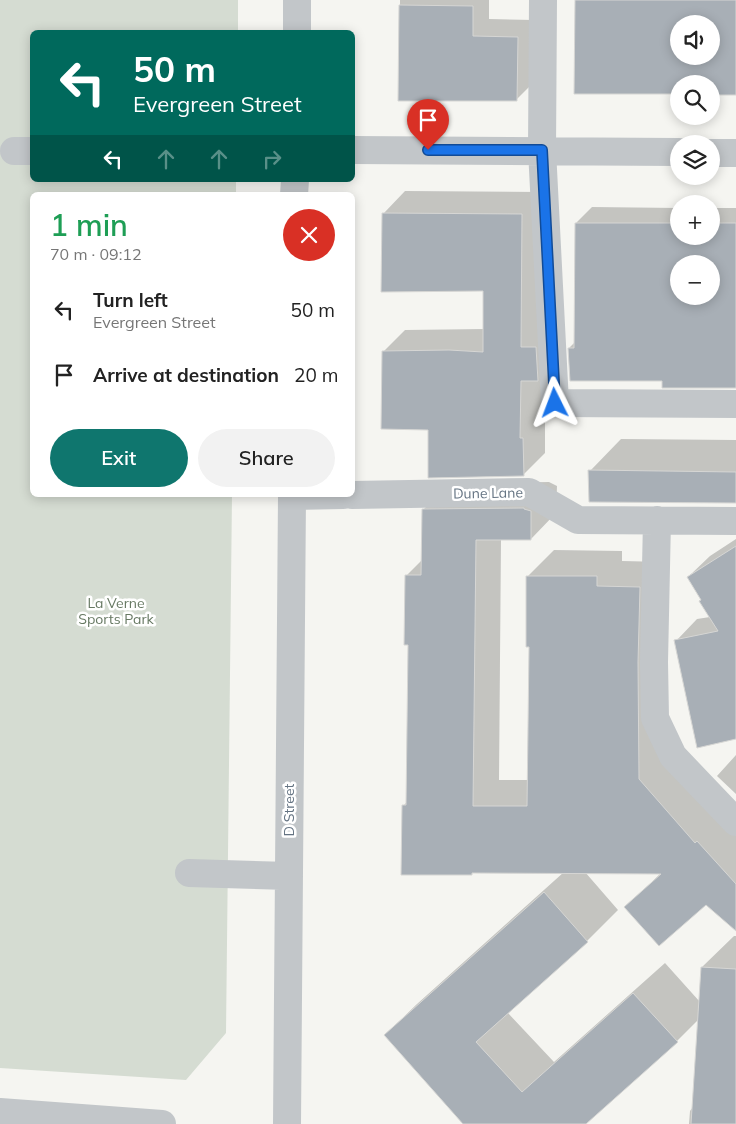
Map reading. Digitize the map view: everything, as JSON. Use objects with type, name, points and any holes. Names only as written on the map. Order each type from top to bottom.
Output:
[{"type":"street","points":[[296,30],[297,0]]},
{"type":"street","points":[[543,0],[542,150],[555,403],[736,404]]},
{"type":"street","points":[[355,150],[670,152]]},
{"type":"street","points":[[720,153],[736,153]]},
{"type":"street","name":"Dune Lane","points":[[355,495],[529,492],[578,520],[736,521]]},
{"type":"street","name":"D Street","points":[[287,1124],[292,497]]},
{"type":"street","points":[[657,520],[654,662],[655,718],[673,756],[736,822]]},
{"type":"street","points":[[189,873],[289,876]]},
{"type":"street","points":[[0,1112],[162,1124]]},
{"type":"green space","name":"La Verne Sports Park","points":[[0,0],[238,0],[238,30],[30,30],[30,182],[236,182],[236,192],[30,192],[30,497],[232,497],[226,1033],[186,1080],[0,1068]]},
{"type":"building","points":[[575,0],[736,0],[736,95],[720,95],[720,75],[670,75],[670,94],[574,94]]},
{"type":"building","points":[[399,5],[473,6],[473,36],[518,37],[517,101],[398,101]]},
{"type":"building","points":[[382,213],[522,214],[521,347],[536,347],[538,381],[521,381],[520,438],[523,438],[524,476],[428,478],[428,430],[381,429],[382,351],[449,350],[483,352],[483,291],[381,292]]},
{"type":"building","points":[[575,223],[670,223],[670,245],[720,245],[720,223],[736,223],[736,388],[662,388],[662,381],[570,381],[568,348],[574,348]]},
{"type":"building","points":[[588,470],[736,472],[736,503],[589,502]]},
{"type":"building","points":[[524,508],[531,511],[531,540],[476,540],[473,806],[527,806],[529,647],[526,647],[526,576],[597,576],[597,586],[640,587],[638,662],[639,779],[695,843],[697,841],[736,884],[736,931],[706,905],[659,946],[624,907],[661,874],[472,873],[472,875],[401,875],[402,805],[406,805],[408,645],[404,645],[405,575],[421,575],[422,509]]},
{"type":"building","points":[[736,546],[736,739],[697,748],[674,640],[718,631],[699,601],[701,600],[687,577]]},
{"type":"building","points":[[544,892],[588,942],[476,1042],[522,1092],[633,993],[678,1042],[586,1124],[463,1124],[384,1035]]},
{"type":"building","points":[[701,967],[736,969],[736,1124],[691,1124]]},
{"type":"route","points":[[428,150],[542,150],[555,403]]}]
